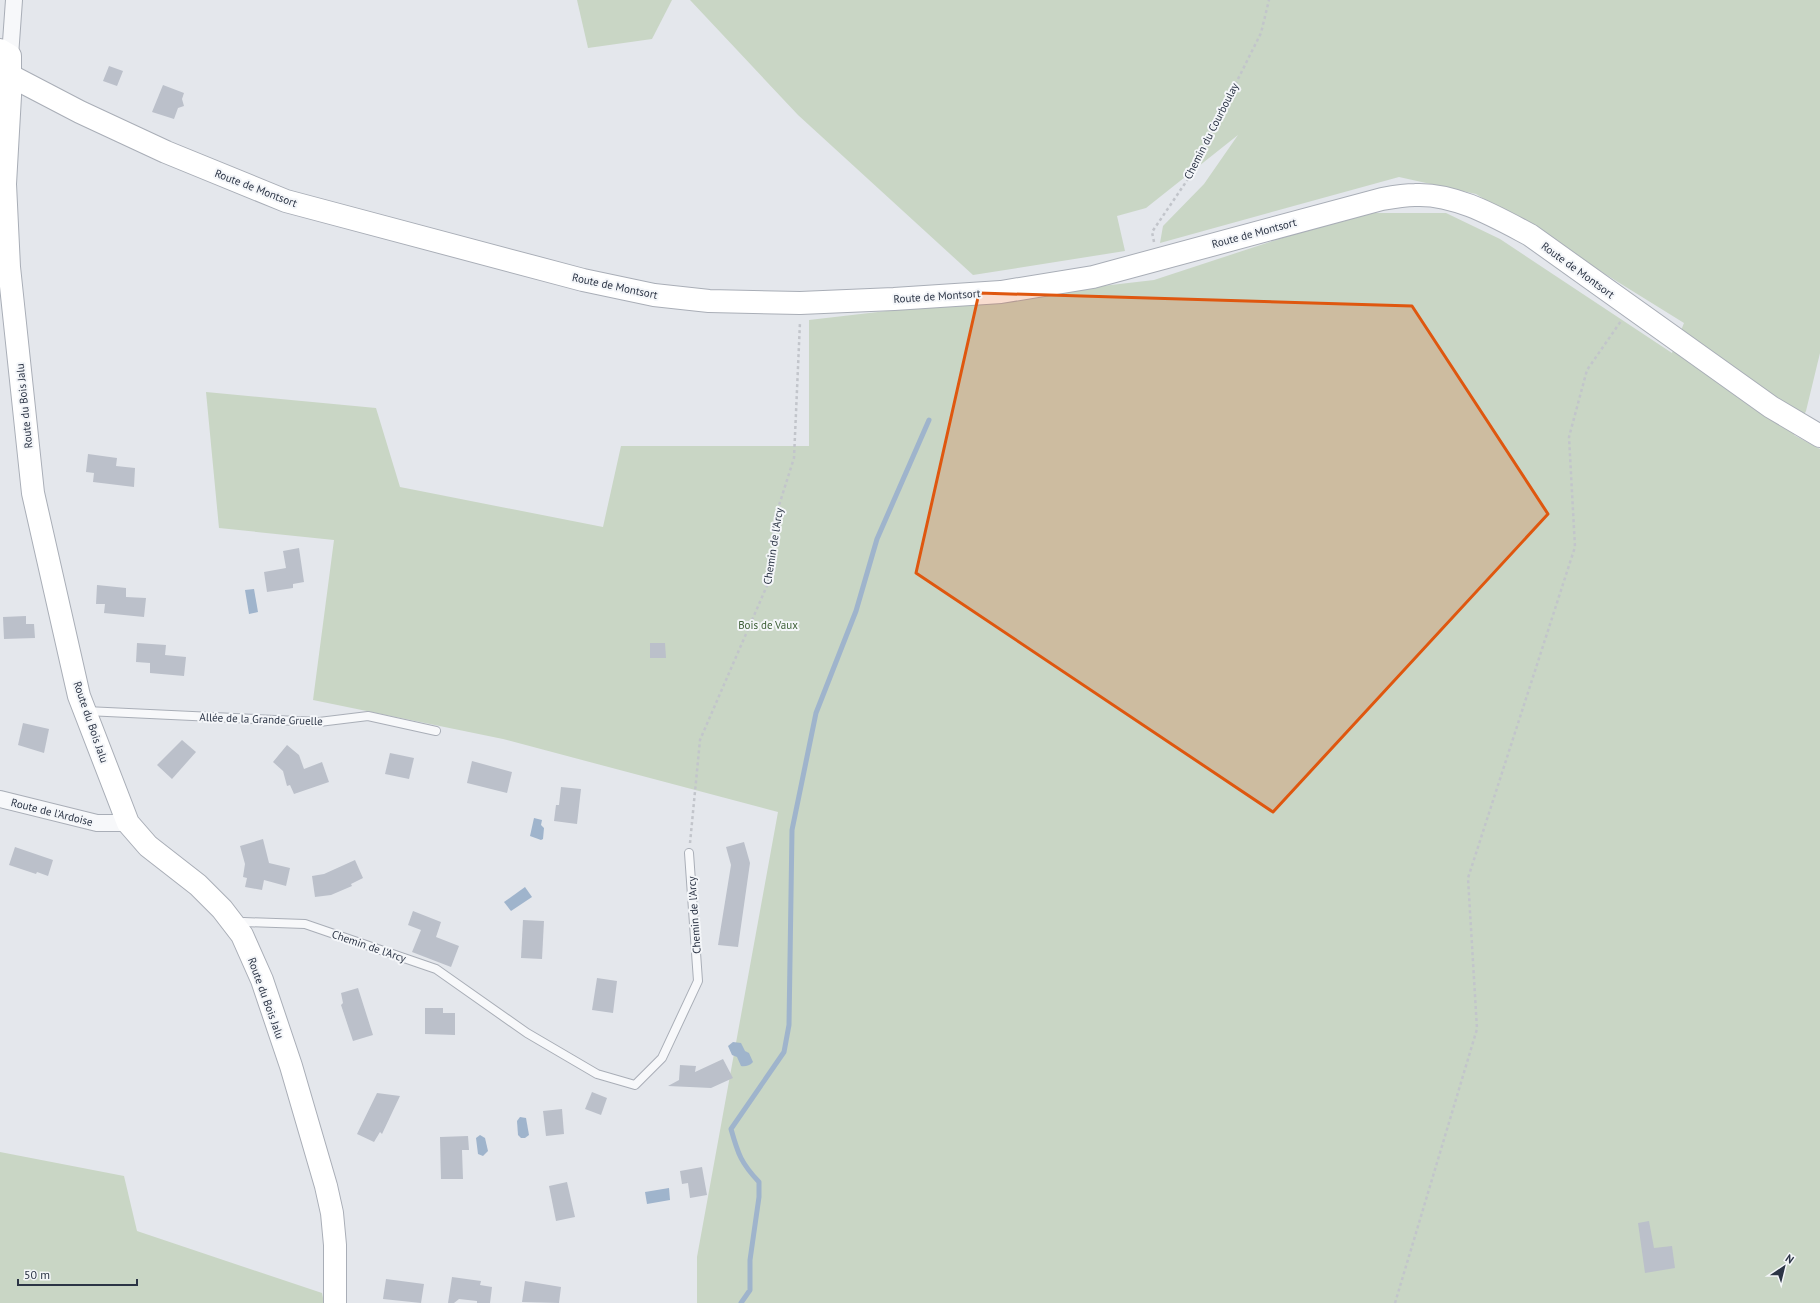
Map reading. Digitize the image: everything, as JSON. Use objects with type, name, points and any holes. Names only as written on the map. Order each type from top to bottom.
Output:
[{"type":"street","points":[[7,61],[14,0]]},
{"type":"street","name":"Route de Montsort","points":[[7,61],[80,112],[166,152],[286,201],[583,280],[654,295],[709,301],[800,303],[1001,292],[1093,278],[1382,199],[1416,195],[1450,199],[1489,213],[1530,235],[1771,407],[1820,436]]},
{"type":"street","name":"Route du Bois Jalu","points":[[7,61],[5,184],[9,267],[32,486],[79,696],[128,823],[148,846],[198,884],[236,925],[262,980],[291,1066],[326,1186],[332,1213],[335,1245],[335,1303]]},
{"type":"street","name":"Route de l'Ardoise","points":[[0,799],[97,823],[128,823]]},
{"type":"lane","name":"Allée de la Grande Gruelle","points":[[85,711],[319,722],[368,716],[436,731]]},
{"type":"lane","name":"Chemin de l'Arcy","points":[[236,925],[244,922],[305,924],[436,969],[527,1033],[597,1074],[635,1085],[662,1058],[698,981],[689,853]]},
{"type":"path","name":"Chemin du Courboulay","points":[[1156,260],[1152,232],[1191,172],[1261,33],[1269,0]]},
{"type":"path","name":"Chemin de l'Arcy","points":[[689,853],[700,740],[769,581],[775,518],[794,458],[800,303]]},
{"type":"path","points":[[1394,1303],[1477,1029],[1468,878],[1575,547],[1569,437],[1587,370],[1631,308]]},
{"type":"highlighted area","points":[[979,293],[1412,306],[1548,514],[1273,812],[916,573]]},
{"type":"green space","points":[[577,0],[672,0],[652,39],[588,48]]},
{"type":"green space","name":"Bois de Vaux","points":[[690,0],[1820,0],[1820,353],[1806,411],[1794,435],[1820,449],[1820,1303],[697,1303],[697,1257],[778,812],[503,739],[313,700],[334,540],[219,528],[206,392],[376,408],[400,487],[603,527],[621,446],[809,446],[809,320],[1154,280],[1358,213],[1446,213],[1500,239],[1672,353],[1684,323],[1476,194],[1399,177],[1160,243],[1163,226],[1204,184],[1238,135],[1146,208],[1117,216],[1125,251],[973,275],[798,115]]},
{"type":"green space","points":[[0,1152],[124,1176],[137,1231],[322,1293],[324,1303],[0,1303]]},
{"type":"water","points":[[254,589],[258,612],[249,614],[245,590]]},
{"type":"water","points":[[534,818],[542,820],[541,825],[544,828],[543,839],[541,840],[530,836]]},
{"type":"water","points":[[525,887],[532,897],[511,911],[504,902]]},
{"type":"water","points":[[733,1042],[741,1043],[745,1051],[749,1053],[753,1062],[752,1063],[747,1066],[741,1066],[737,1057],[732,1055],[728,1046]]},
{"type":"water","points":[[520,1117],[526,1118],[529,1135],[525,1138],[521,1138],[518,1135],[517,1121]]},
{"type":"water","points":[[480,1135],[485,1138],[488,1151],[483,1156],[478,1154],[476,1138]]},
{"type":"water","points":[[669,1188],[670,1200],[647,1204],[645,1192]]},
{"type":"building","points":[[109,66],[123,71],[117,86],[103,81]]},
{"type":"building","points":[[163,85],[184,93],[182,99],[184,106],[178,108],[174,119],[152,112]]},
{"type":"building","points":[[88,454],[117,458],[116,466],[135,468],[134,487],[93,482],[94,473],[86,472]]},
{"type":"building","points":[[299,548],[304,582],[293,584],[293,588],[267,592],[264,572],[286,568],[283,551]]},
{"type":"building","points":[[97,585],[126,588],[126,597],[146,598],[144,617],[104,613],[105,604],[96,604]]},
{"type":"building","points":[[26,616],[26,624],[34,624],[35,638],[4,639],[3,617]]},
{"type":"building","points":[[137,643],[166,645],[165,655],[186,657],[184,676],[150,673],[150,663],[136,662]]},
{"type":"building","points":[[650,643],[665,643],[666,658],[650,658]]},
{"type":"building","points":[[23,723],[49,729],[44,753],[18,745]]},
{"type":"building","points":[[182,740],[196,752],[172,779],[157,765]]},
{"type":"building","points":[[287,745],[299,755],[304,769],[322,762],[329,782],[294,794],[290,785],[287,786],[283,771],[273,762]]},
{"type":"building","points":[[390,753],[414,758],[409,779],[385,774]]},
{"type":"building","points":[[472,761],[512,772],[507,793],[467,783]]},
{"type":"building","points":[[561,787],[581,789],[577,824],[554,821],[556,805],[559,805]]},
{"type":"building","points":[[263,839],[269,863],[290,868],[286,886],[264,880],[262,890],[245,887],[247,878],[243,877],[245,864],[240,846]]},
{"type":"building","points":[[744,842],[750,863],[738,947],[718,945],[731,865],[726,847]]},
{"type":"building","points":[[15,847],[53,860],[48,876],[37,872],[36,874],[9,865]]},
{"type":"building","points":[[355,860],[363,878],[351,884],[352,886],[331,895],[315,897],[312,876],[324,874]]},
{"type":"building","points":[[413,911],[441,922],[436,937],[459,946],[451,967],[412,952],[421,930],[408,925]]},
{"type":"building","points":[[523,920],[544,921],[542,959],[521,958]]},
{"type":"building","points":[[597,978],[617,981],[613,1013],[592,1010]]},
{"type":"building","points":[[358,988],[373,1035],[353,1041],[341,1005],[343,1003],[341,993]]},
{"type":"building","points":[[425,1008],[443,1008],[443,1013],[455,1013],[455,1035],[425,1034]]},
{"type":"building","points":[[723,1059],[733,1078],[711,1088],[668,1086],[679,1080],[680,1065],[696,1066],[695,1072]]},
{"type":"building","points":[[592,1092],[607,1098],[601,1115],[585,1109]]},
{"type":"building","points":[[377,1093],[400,1096],[382,1134],[380,1132],[374,1142],[357,1134]]},
{"type":"building","points":[[562,1109],[564,1134],[546,1136],[543,1111]]},
{"type":"building","points":[[468,1136],[469,1150],[462,1150],[463,1179],[441,1179],[440,1137]]},
{"type":"building","points":[[702,1167],[707,1195],[690,1198],[688,1183],[682,1184],[680,1171]]},
{"type":"building","points":[[567,1182],[575,1217],[556,1221],[549,1186]]},
{"type":"building","points":[[1649,1221],[1654,1248],[1672,1246],[1675,1268],[1645,1273],[1638,1223]]},
{"type":"building","points":[[452,1277],[481,1281],[480,1285],[492,1287],[490,1303],[477,1303],[477,1301],[459,1299],[454,1303],[448,1303]]},
{"type":"building","points":[[386,1279],[424,1284],[421,1303],[383,1299]]},
{"type":"building","points":[[525,1281],[561,1287],[559,1303],[522,1302]]},
{"type":"waterway","points":[[741,1303],[750,1290],[750,1260],[759,1197],[759,1182],[741,1158],[731,1129],[784,1052],[789,1025],[792,830],[816,713],[856,611],[877,539],[929,420]]}]
